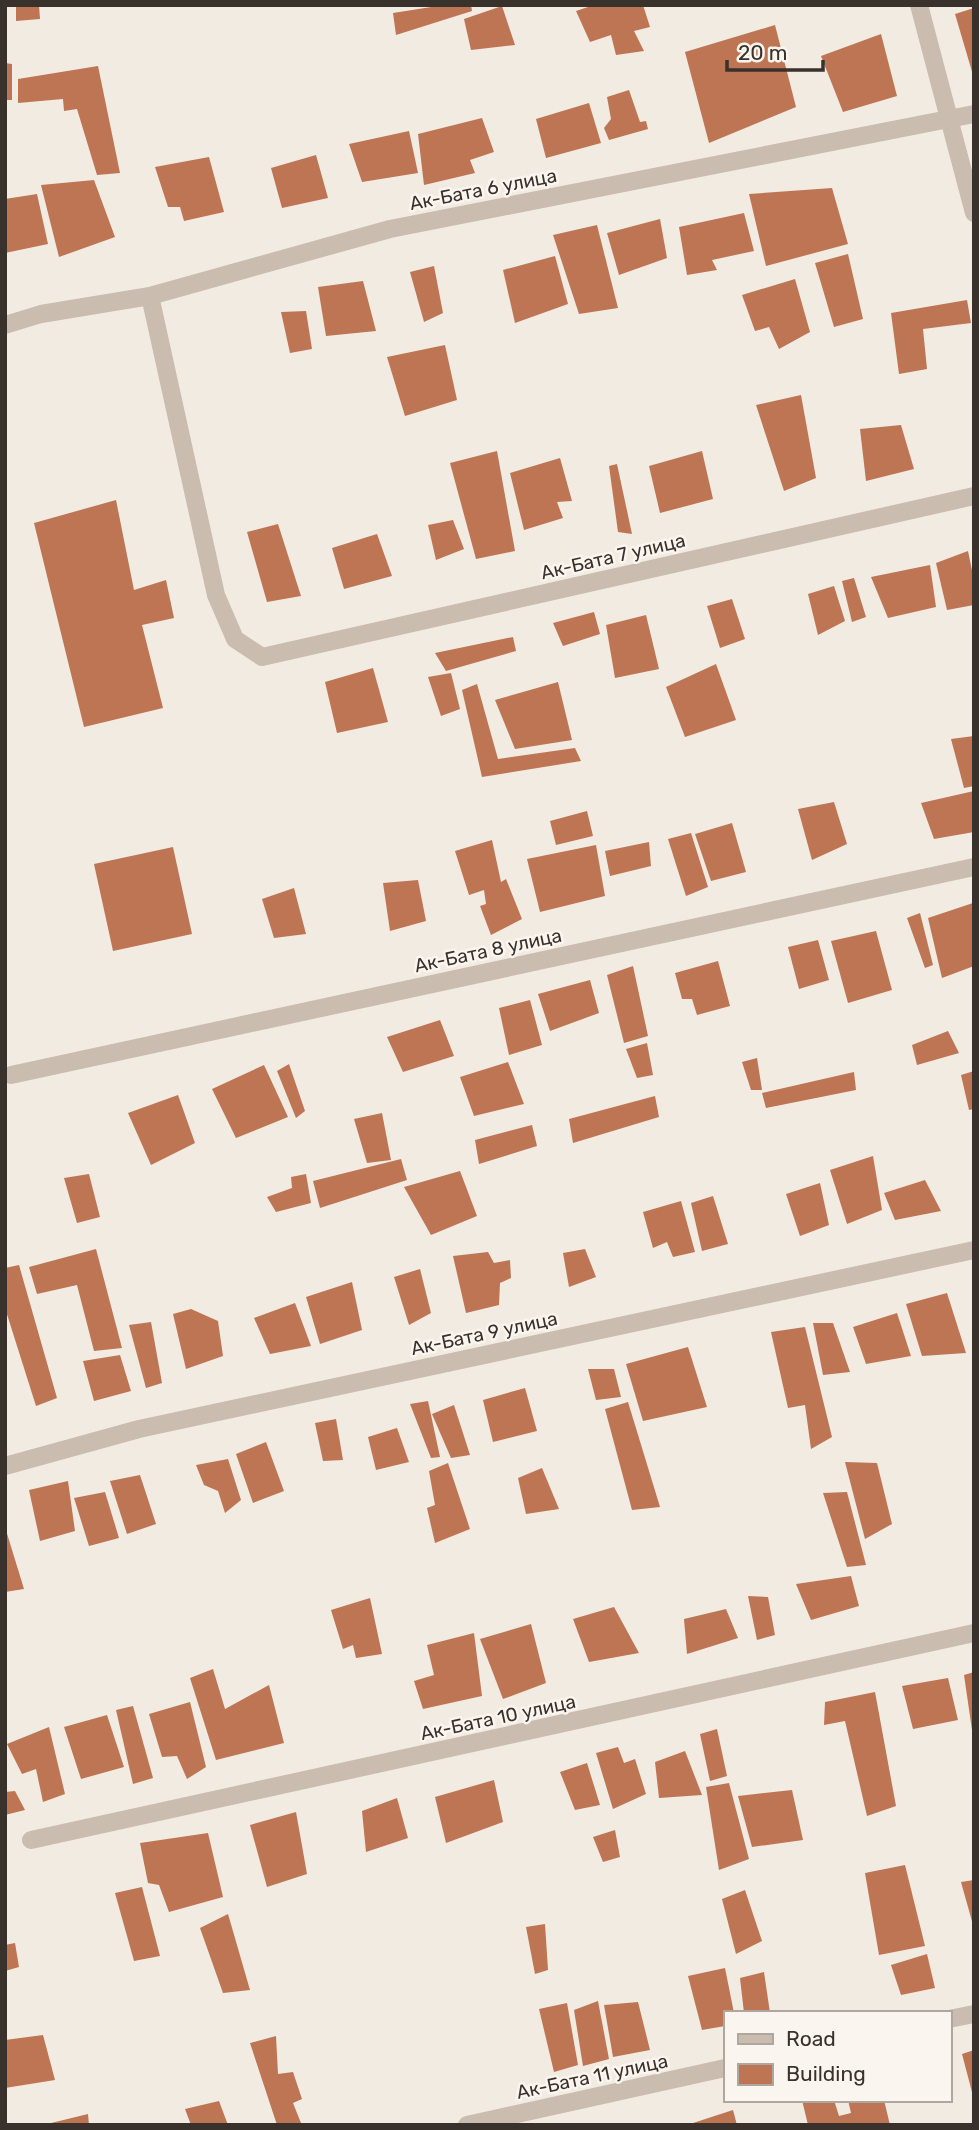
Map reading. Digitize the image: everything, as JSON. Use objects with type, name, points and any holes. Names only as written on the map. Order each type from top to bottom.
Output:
[{"type":"street","points":[[919,5],[974,213]]},
{"type":"street","name":"Ак-Бата 6 улица","points":[[5,326],[41,314],[150,296],[390,229],[974,114]]},
{"type":"street","name":"Ак-Бата 7 улица","points":[[150,296],[216,594],[235,639],[262,657],[974,496]]},
{"type":"street","name":"Ак-Бата 8 улица","points":[[11,1075],[974,867]]},
{"type":"street","name":"Ак-Бата 9 улица","points":[[5,1466],[139,1429],[974,1250]]},
{"type":"street","name":"Ак-Бата 10 улица","points":[[32,1840],[974,1633]]},
{"type":"street","points":[[951,2019],[974,2014]]},
{"type":"street","name":"Ак-Бата 11 улица","points":[[467,2125],[724,2068]]},
{"type":"building","points":[[16,5],[39,5],[40,19],[16,21]]},
{"type":"building","points":[[444,5],[471,5],[472,11],[396,35],[393,13]]},
{"type":"building","points":[[594,5],[643,5],[650,27],[634,31],[644,51],[616,55],[611,35],[590,42],[576,11]]},
{"type":"building","points":[[502,6],[515,45],[471,50],[464,19]]},
{"type":"building","points":[[974,8],[974,75],[973,75],[955,14]]},
{"type":"building","points":[[775,25],[796,107],[709,143],[685,52]]},
{"type":"building","points":[[881,34],[897,96],[843,112],[821,56]]},
{"type":"building","points":[[5,63],[12,64],[12,100],[5,100]]},
{"type":"building","points":[[98,66],[120,173],[97,175],[77,109],[64,111],[63,99],[18,103],[18,79]]},
{"type":"building","points":[[629,90],[640,122],[646,121],[648,129],[609,140],[604,128],[611,119],[607,97]]},
{"type":"building","points":[[589,103],[601,143],[546,158],[536,119]]},
{"type":"building","points":[[482,118],[494,152],[470,160],[475,173],[424,185],[418,134]]},
{"type":"building","points":[[409,131],[418,173],[362,182],[349,144]]},
{"type":"building","points":[[316,155],[328,198],[282,208],[271,168]]},
{"type":"building","points":[[209,157],[224,212],[184,221],[180,207],[168,207],[155,167]]},
{"type":"building","points":[[94,180],[115,237],[59,257],[41,185]]},
{"type":"building","points":[[832,188],[848,244],[766,266],[749,194]]},
{"type":"building","points":[[37,194],[48,244],[5,253],[5,199]]},
{"type":"building","points":[[744,213],[754,251],[712,260],[717,270],[687,275],[679,227]]},
{"type":"building","points":[[660,219],[667,258],[619,275],[607,233]]},
{"type":"building","points":[[597,225],[618,308],[579,314],[553,235]]},
{"type":"building","points":[[848,254],[863,319],[834,327],[815,263]]},
{"type":"building","points":[[555,256],[568,304],[515,323],[503,270]]},
{"type":"building","points":[[434,266],[443,313],[424,322],[410,272]]},
{"type":"building","points":[[795,279],[810,332],[779,349],[769,327],[755,331],[742,295]]},
{"type":"building","points":[[363,281],[376,331],[326,336],[318,287]]},
{"type":"building","points":[[967,300],[971,323],[923,329],[927,369],[899,374],[891,313]]},
{"type":"building","points":[[306,311],[312,349],[290,353],[281,312]]},
{"type":"building","points":[[445,345],[457,400],[405,416],[387,357]]},
{"type":"building","points":[[801,395],[816,478],[784,491],[756,405]]},
{"type":"building","points":[[901,425],[914,469],[866,481],[860,429]]},
{"type":"building","points":[[497,451],[515,551],[476,559],[450,463]]},
{"type":"building","points":[[702,451],[713,499],[660,513],[649,466]]},
{"type":"building","points":[[560,458],[572,501],[557,502],[563,518],[524,530],[510,473]]},
{"type":"building","points":[[617,464],[632,534],[618,532],[609,466]]},
{"type":"building","points":[[116,500],[134,590],[166,580],[174,618],[142,625],[163,708],[84,727],[34,523]]},
{"type":"building","points":[[453,520],[464,549],[436,560],[428,525]]},
{"type":"building","points":[[278,524],[301,596],[267,602],[247,532]]},
{"type":"building","points":[[377,534],[392,576],[344,589],[332,548]]},
{"type":"building","points":[[968,551],[974,580],[974,605],[947,610],[936,563]]},
{"type":"building","points":[[930,565],[936,607],[888,618],[871,577]]},
{"type":"building","points":[[854,578],[866,617],[852,622],[842,581]]},
{"type":"building","points":[[834,586],[845,621],[818,635],[808,594]]},
{"type":"building","points":[[732,599],[745,639],[720,648],[707,606]]},
{"type":"building","points":[[594,612],[600,634],[563,646],[553,623]]},
{"type":"building","points":[[646,615],[659,669],[615,678],[606,625]]},
{"type":"building","points":[[513,637],[516,651],[446,671],[435,653]]},
{"type":"building","points":[[716,664],[736,720],[685,737],[666,687]]},
{"type":"building","points":[[373,668],[388,722],[337,733],[325,682]]},
{"type":"building","points":[[451,673],[460,709],[441,716],[428,677]]},
{"type":"building","points":[[558,682],[572,740],[515,749],[495,700]]},
{"type":"building","points":[[477,684],[498,759],[575,748],[581,761],[482,777],[462,690]]},
{"type":"building","points":[[974,736],[974,786],[964,788],[951,739]]},
{"type":"building","points":[[974,791],[974,832],[934,839],[921,803]]},
{"type":"building","points":[[834,802],[847,844],[812,860],[798,809]]},
{"type":"building","points":[[587,811],[593,836],[556,845],[550,821]]},
{"type":"building","points":[[732,823],[746,872],[711,881],[695,834]]},
{"type":"building","points":[[691,833],[708,887],[686,896],[668,839]]},
{"type":"building","points":[[492,840],[501,882],[506,879],[522,919],[491,935],[480,906],[486,904],[484,890],[469,895],[455,851]]},
{"type":"building","points":[[649,842],[651,866],[610,876],[605,851]]},
{"type":"building","points":[[596,845],[605,896],[540,912],[527,859]]},
{"type":"building","points":[[173,847],[192,934],[113,951],[94,864]]},
{"type":"building","points":[[418,880],[426,921],[390,931],[383,883]]},
{"type":"building","points":[[294,888],[306,934],[274,938],[262,899]]},
{"type":"building","points":[[973,903],[974,966],[942,978],[928,918]]},
{"type":"building","points":[[920,913],[933,965],[925,968],[907,918]]},
{"type":"building","points":[[876,931],[892,990],[848,1003],[831,941]]},
{"type":"building","points":[[818,940],[829,980],[799,989],[788,947]]},
{"type":"building","points":[[718,961],[730,1006],[697,1015],[692,999],[682,999],[675,973]]},
{"type":"building","points":[[633,966],[648,1036],[624,1043],[607,975]]},
{"type":"building","points":[[590,980],[599,1013],[550,1031],[538,994]]},
{"type":"building","points":[[530,1000],[542,1045],[509,1055],[499,1008]]},
{"type":"building","points":[[440,1020],[454,1056],[403,1072],[387,1037]]},
{"type":"building","points":[[948,1031],[959,1053],[917,1065],[912,1045]]},
{"type":"building","points":[[647,1043],[653,1075],[637,1078],[626,1049]]},
{"type":"building","points":[[757,1058],[762,1090],[751,1090],[742,1062]]},
{"type":"building","points":[[508,1062],[524,1104],[474,1116],[460,1077]]},
{"type":"building","points":[[289,1064],[305,1111],[296,1118],[277,1071]]},
{"type":"building","points":[[264,1065],[288,1117],[236,1138],[212,1089]]},
{"type":"building","points":[[974,1071],[974,1109],[969,1110],[961,1075]]},
{"type":"building","points":[[854,1072],[856,1090],[766,1108],[762,1093]]},
{"type":"building","points":[[178,1095],[195,1143],[151,1165],[128,1113]]},
{"type":"building","points":[[655,1096],[659,1117],[573,1143],[569,1119]]},
{"type":"building","points":[[382,1113],[391,1160],[367,1163],[354,1119]]},
{"type":"building","points":[[532,1125],[537,1146],[479,1164],[475,1140]]},
{"type":"building","points":[[873,1156],[882,1210],[847,1224],[830,1170]]},
{"type":"building","points":[[401,1159],[407,1180],[320,1208],[313,1181]]},
{"type":"building","points":[[460,1171],[477,1216],[431,1235],[404,1187]]},
{"type":"building","points":[[89,1174],[100,1217],[77,1223],[64,1178]]},
{"type":"building","points":[[306,1174],[311,1203],[276,1212],[267,1197],[292,1188],[291,1177]]},
{"type":"building","points":[[925,1180],[941,1211],[895,1220],[884,1193]]},
{"type":"building","points":[[820,1183],[829,1225],[800,1236],[786,1194]]},
{"type":"building","points":[[713,1196],[728,1244],[702,1251],[691,1203]]},
{"type":"building","points":[[681,1201],[695,1252],[673,1257],[667,1242],[653,1248],[643,1212]]},
{"type":"building","points":[[96,1249],[122,1348],[94,1351],[77,1285],[37,1294],[29,1267]]},
{"type":"building","points":[[585,1249],[596,1277],[569,1287],[563,1253]]},
{"type":"building","points":[[488,1252],[494,1263],[510,1260],[511,1278],[500,1283],[499,1305],[466,1313],[453,1256]]},
{"type":"building","points":[[19,1265],[57,1398],[36,1406],[5,1308],[5,1268]]},
{"type":"building","points":[[420,1269],[431,1313],[409,1325],[394,1277]]},
{"type":"building","points":[[352,1282],[362,1330],[320,1344],[306,1297]]},
{"type":"building","points":[[947,1293],[966,1353],[922,1356],[906,1304]]},
{"type":"building","points":[[295,1303],[311,1346],[270,1354],[254,1318]]},
{"type":"building","points":[[191,1309],[218,1321],[223,1356],[186,1369],[173,1314]]},
{"type":"building","points":[[897,1313],[911,1356],[866,1364],[853,1327]]},
{"type":"building","points":[[151,1322],[162,1383],[146,1388],[129,1325]]},
{"type":"building","points":[[813,1323],[833,1323],[850,1372],[823,1375]]},
{"type":"building","points":[[805,1327],[832,1437],[811,1449],[805,1405],[788,1408],[771,1332]]},
{"type":"building","points":[[688,1347],[707,1407],[643,1421],[626,1364]]},
{"type":"building","points":[[120,1355],[131,1391],[94,1401],[83,1361]]},
{"type":"building","points":[[588,1369],[614,1369],[621,1397],[596,1400]]},
{"type":"building","points":[[525,1388],[537,1431],[493,1442],[483,1400]]},
{"type":"building","points":[[428,1401],[440,1457],[431,1458],[410,1404]]},
{"type":"building","points":[[628,1402],[660,1507],[632,1510],[605,1409]]},
{"type":"building","points":[[454,1405],[470,1455],[451,1458],[432,1414]]},
{"type":"building","points":[[336,1419],[343,1460],[323,1461],[315,1423]]},
{"type":"building","points":[[397,1428],[409,1462],[376,1470],[368,1437]]},
{"type":"building","points":[[266,1442],[284,1491],[253,1503],[236,1454]]},
{"type":"building","points":[[228,1459],[241,1500],[225,1513],[218,1491],[204,1485],[196,1465]]},
{"type":"building","points":[[845,1462],[877,1463],[892,1524],[865,1539]]},
{"type":"building","points":[[448,1463],[470,1529],[435,1543],[427,1508],[435,1505],[429,1471]]},
{"type":"building","points":[[542,1468],[559,1509],[526,1514],[518,1478]]},
{"type":"building","points":[[140,1475],[156,1524],[127,1534],[110,1481]]},
{"type":"building","points":[[68,1481],[75,1531],[40,1541],[29,1490]]},
{"type":"building","points":[[105,1492],[119,1538],[89,1546],[74,1498]]},
{"type":"building","points":[[847,1492],[866,1565],[847,1567],[823,1493]]},
{"type":"building","points":[[5,1527],[24,1589],[5,1592]]},
{"type":"building","points":[[851,1576],[859,1606],[811,1620],[796,1584]]},
{"type":"building","points":[[748,1596],[768,1597],[775,1635],[757,1640]]},
{"type":"building","points":[[370,1598],[382,1654],[356,1658],[353,1645],[343,1649],[331,1610]]},
{"type":"building","points":[[614,1607],[639,1653],[589,1662],[573,1619]]},
{"type":"building","points":[[726,1609],[738,1638],[687,1654],[684,1619]]},
{"type":"building","points":[[531,1624],[546,1683],[503,1699],[480,1639]]},
{"type":"building","points":[[474,1633],[482,1696],[423,1709],[414,1681],[434,1675],[427,1645]]},
{"type":"building","points":[[213,1669],[225,1709],[269,1685],[284,1743],[216,1760],[190,1678]]},
{"type":"building","points":[[974,1672],[974,1730],[972,1730],[964,1675]]},
{"type":"building","points":[[948,1678],[958,1720],[913,1729],[902,1686]]},
{"type":"building","points":[[875,1692],[896,1806],[867,1816],[845,1721],[824,1725],[825,1702]]},
{"type":"building","points":[[190,1702],[206,1767],[187,1779],[177,1756],[162,1757],[149,1714]]},
{"type":"building","points":[[133,1706],[153,1778],[133,1784],[116,1710]]},
{"type":"building","points":[[107,1715],[124,1767],[81,1779],[64,1727]]},
{"type":"building","points":[[49,1727],[65,1794],[43,1802],[36,1769],[22,1774],[7,1744]]},
{"type":"building","points":[[717,1729],[727,1776],[710,1781],[700,1734]]},
{"type":"building","points":[[618,1747],[624,1763],[635,1759],[646,1794],[613,1809],[596,1753]]},
{"type":"building","points":[[685,1751],[702,1795],[659,1798],[655,1762]]},
{"type":"building","points":[[587,1763],[600,1805],[575,1810],[560,1772]]},
{"type":"building","points":[[494,1780],[503,1822],[446,1843],[435,1797]]},
{"type":"building","points":[[729,1783],[749,1859],[719,1870],[706,1787]]},
{"type":"building","points":[[792,1790],[803,1840],[752,1847],[738,1796]]},
{"type":"building","points":[[15,1791],[25,1810],[5,1815],[5,1792]]},
{"type":"building","points":[[397,1798],[408,1838],[366,1852],[362,1811]]},
{"type":"building","points":[[296,1812],[307,1874],[267,1887],[250,1825]]},
{"type":"building","points":[[615,1830],[620,1857],[603,1862],[593,1837]]},
{"type":"building","points":[[208,1833],[223,1897],[169,1912],[159,1885],[148,1883],[140,1843]]},
{"type":"building","points":[[905,1865],[925,1946],[879,1955],[865,1873]]},
{"type":"building","points":[[974,1880],[974,1925],[973,1925],[961,1882]]},
{"type":"building","points":[[142,1887],[160,1956],[134,1961],[115,1893]]},
{"type":"building","points":[[745,1890],[762,1941],[736,1954],[722,1899]]},
{"type":"building","points":[[228,1914],[250,1990],[223,1993],[200,1928]]},
{"type":"building","points":[[545,1924],[548,1970],[535,1974],[526,1927]]},
{"type":"building","points":[[15,1943],[19,1967],[5,1971],[5,1945]]},
{"type":"building","points":[[927,1954],[935,1988],[901,1995],[891,1965]]},
{"type":"building","points":[[725,1968],[734,2011],[724,2011],[724,2026],[702,2030],[688,1976]]},
{"type":"building","points":[[764,1972],[770,2011],[744,2011],[740,1978]]},
{"type":"building","points":[[598,2001],[609,2059],[583,2066],[574,2010]]},
{"type":"building","points":[[638,2002],[650,2050],[613,2057],[604,2005]]},
{"type":"building","points":[[567,2003],[578,2065],[554,2072],[539,2009]]},
{"type":"building","points":[[43,2035],[55,2080],[5,2088],[5,2040]]},
{"type":"building","points":[[276,2036],[278,2074],[293,2072],[302,2099],[293,2103],[301,2123],[297,2125],[277,2125],[250,2043]]},
{"type":"building","points":[[974,2050],[974,2096],[973,2096],[962,2054]]},
{"type":"building","points":[[219,2101],[228,2125],[191,2125],[185,2109]]},
{"type":"building","points":[[802,2102],[835,2102],[839,2116],[851,2113],[848,2102],[884,2102],[890,2125],[808,2125]]},
{"type":"building","points":[[733,2110],[737,2125],[690,2125],[690,2124]]},
{"type":"building","points":[[88,2114],[89,2125],[47,2124]]}]
